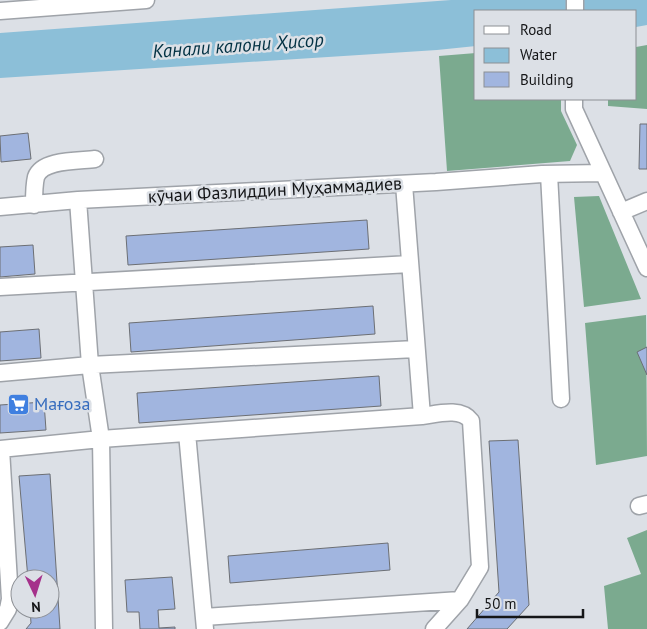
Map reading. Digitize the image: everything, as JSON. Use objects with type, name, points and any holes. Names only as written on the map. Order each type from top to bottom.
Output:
[{"type":"street","points":[[0,11],[138,0]]},
{"type":"street","points":[[574,100],[574,109],[647,268]]},
{"type":"street","points":[[34,205],[36,176],[42,168],[49,164],[95,159]]},
{"type":"street","name":"кӯчаи Фазлиддин Муҳаммадиев","points":[[0,207],[78,200],[404,184],[550,174],[603,173]]},
{"type":"street","points":[[550,174],[561,399]]},
{"type":"street","points":[[404,184],[422,416]]},
{"type":"street","points":[[78,200],[90,365],[101,439],[104,629]]},
{"type":"street","points":[[620,212],[647,201]]},
{"type":"street","points":[[0,287],[410,264]]},
{"type":"street","points":[[0,373],[90,365],[416,350]]},
{"type":"street","points":[[0,622],[8,609],[10,599],[0,449],[101,439],[460,412],[471,421],[480,568],[460,600],[434,629]]},
{"type":"street","points":[[187,433],[205,623],[460,600]]},
{"type":"green space","points":[[647,45],[647,109],[608,106],[608,100],[637,100],[637,47]]},
{"type":"green space","points":[[474,53],[474,100],[561,100],[561,111],[577,145],[570,161],[447,171],[439,56]]},
{"type":"green space","points":[[599,196],[641,299],[584,307],[574,197]]},
{"type":"green space","points":[[646,315],[647,456],[596,465],[585,323]]},
{"type":"green space","points":[[647,530],[647,629],[608,629],[604,586],[641,574],[627,538]]},
{"type":"water","name":"Канали калони Ҳисор","points":[[451,0],[647,0],[647,25],[637,27],[637,10],[474,10],[474,46],[0,78],[0,33]]},
{"type":"building","points":[[640,124],[647,124],[647,169],[639,169]]},
{"type":"building","points":[[28,133],[31,159],[1,162],[0,136]]},
{"type":"building","points":[[367,220],[369,249],[128,265],[126,236]]},
{"type":"building","points":[[33,245],[35,274],[0,277],[0,247]]},
{"type":"building","points":[[373,306],[375,334],[131,352],[129,323]]},
{"type":"building","points":[[39,329],[41,358],[0,361],[0,332]]},
{"type":"building","points":[[647,347],[647,375],[637,352]]},
{"type":"building","points":[[379,376],[381,406],[139,423],[137,393]]},
{"type":"building","points":[[44,402],[46,430],[0,433],[0,405]]},
{"type":"building","points":[[518,440],[529,605],[507,629],[467,629],[499,592],[489,441]]},
{"type":"building","points":[[50,474],[56,569],[27,569],[19,476]]},
{"type":"building","points":[[388,543],[390,570],[230,583],[228,556]]},
{"type":"building","points":[[172,577],[175,609],[158,610],[159,628],[175,627],[175,629],[140,629],[139,612],[127,612],[125,580]]},
{"type":"building","points":[[31,619],[59,619],[60,629],[26,629],[31,623]]},
{"type":"place","name":"Мағоза","points":[[18,404]]}]
